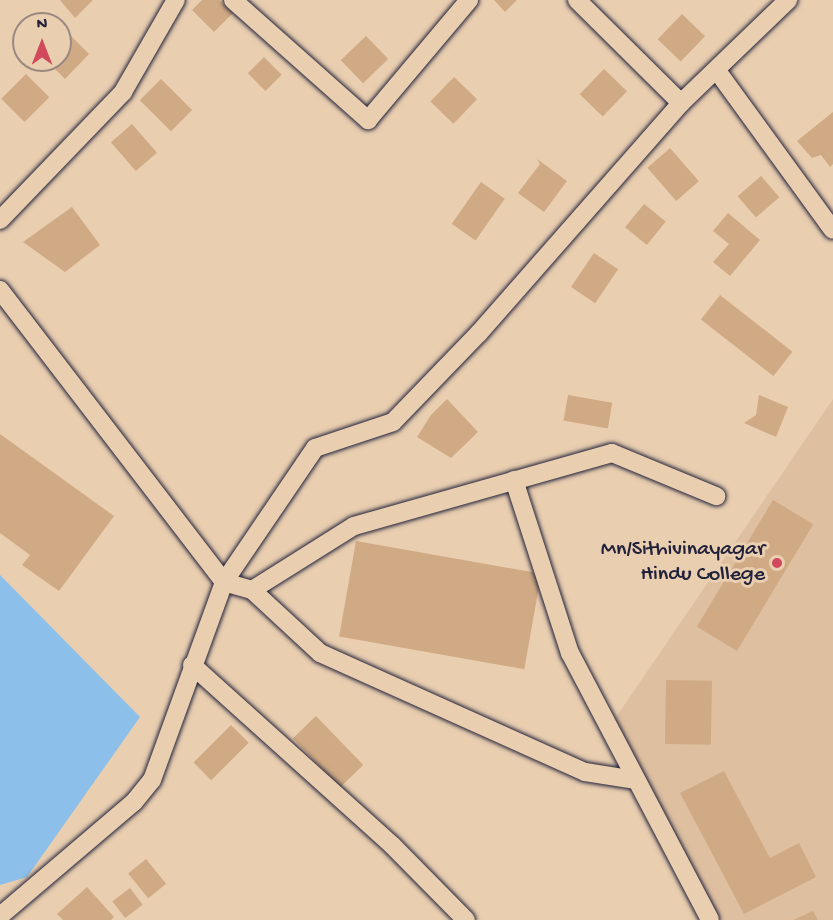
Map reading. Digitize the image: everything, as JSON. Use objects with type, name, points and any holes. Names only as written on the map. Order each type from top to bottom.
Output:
[{"type":"street","points":[[0,220],[123,92],[176,0]]},
{"type":"street","points":[[233,0],[368,120],[469,0]]},
{"type":"street","points":[[577,0],[681,103]]},
{"type":"street","points":[[0,916],[134,802],[152,780],[224,582],[315,448],[393,422],[479,333],[681,103],[717,72],[788,0]]},
{"type":"street","points":[[717,72],[833,230]]},
{"type":"street","points":[[0,290],[224,582],[252,590],[320,653],[585,772],[636,780]]},
{"type":"street","points":[[252,590],[354,526],[612,453],[716,496]]},
{"type":"street","points":[[514,480],[570,653],[710,920]]},
{"type":"street","points":[[192,665],[393,846],[466,920]]},
{"type":"shaded area","name":"Mn/Sithivinayagar Hindu College","points":[[833,399],[833,920],[710,920],[610,726]]},
{"type":"water","points":[[0,575],[140,717],[27,877],[0,885]]},
{"type":"building","points":[[60,0],[93,0],[75,18]]},
{"type":"building","points":[[202,0],[219,0],[233,13],[214,32],[192,10]]},
{"type":"building","points":[[494,0],[517,0],[505,12]]},
{"type":"building","points":[[682,14],[705,36],[681,61],[658,39]]},
{"type":"building","points":[[366,36],[388,59],[363,83],[341,60]]},
{"type":"building","points":[[72,37],[89,54],[72,72]]},
{"type":"building","points":[[264,57],[282,75],[265,91],[248,73]]},
{"type":"building","points":[[604,69],[627,91],[603,116],[580,94]]},
{"type":"building","points":[[58,72],[72,72],[65,79]]},
{"type":"building","points":[[26,74],[49,97],[25,122],[1,99]]},
{"type":"building","points":[[454,77],[477,99],[453,124],[430,101]]},
{"type":"building","points":[[161,79],[192,110],[171,131],[140,100]]},
{"type":"building","points":[[833,112],[833,164],[830,167],[821,155],[812,158],[797,141]]},
{"type":"building","points":[[132,124],[157,153],[136,171],[111,142]]},
{"type":"building","points":[[670,148],[699,181],[676,201],[647,168]]},
{"type":"building","points":[[537,159],[567,181],[544,212],[518,193],[540,164]]},
{"type":"building","points":[[761,176],[779,197],[756,217],[738,196]]},
{"type":"building","points":[[481,182],[505,199],[476,240],[452,224]]},
{"type":"building","points":[[644,204],[666,222],[647,245],[625,227]]},
{"type":"building","points":[[72,207],[100,245],[65,272],[23,242]]},
{"type":"building","points":[[728,213],[760,240],[730,276],[713,262],[729,244],[713,231]]},
{"type":"building","points":[[594,253],[618,269],[595,303],[571,287]]},
{"type":"building","points":[[720,295],[792,352],[773,376],[701,319]]},
{"type":"building","points":[[568,395],[612,403],[608,428],[563,421]]},
{"type":"building","points":[[759,395],[788,407],[776,437],[744,423],[756,415]]},
{"type":"building","points":[[447,399],[478,432],[451,458],[417,437],[431,415]]},
{"type":"building","points":[[0,434],[114,516],[59,591],[22,565],[30,555],[0,533]]},
{"type":"building","points":[[773,500],[813,524],[737,651],[697,627]]},
{"type":"building","points":[[356,541],[541,574],[524,669],[339,637]]},
{"type":"building","points":[[666,680],[712,681],[711,745],[665,744]]},
{"type":"building","points":[[316,716],[363,765],[340,787],[293,738]]},
{"type":"building","points":[[231,725],[249,743],[211,780],[194,762]]},
{"type":"building","points":[[724,771],[770,858],[799,843],[816,877],[744,914],[680,793]]},
{"type":"building","points":[[146,859],[166,884],[148,898],[128,873]]},
{"type":"building","points":[[87,887],[114,917],[111,920],[63,920],[57,914]]},
{"type":"building","points":[[130,888],[143,905],[125,918],[112,901]]},
{"type":"building","points":[[813,911],[818,920],[793,920]]},
{"type":"place","name":"Mn/Sithivinayagar Hindu College","points":[[777,563]]}]
